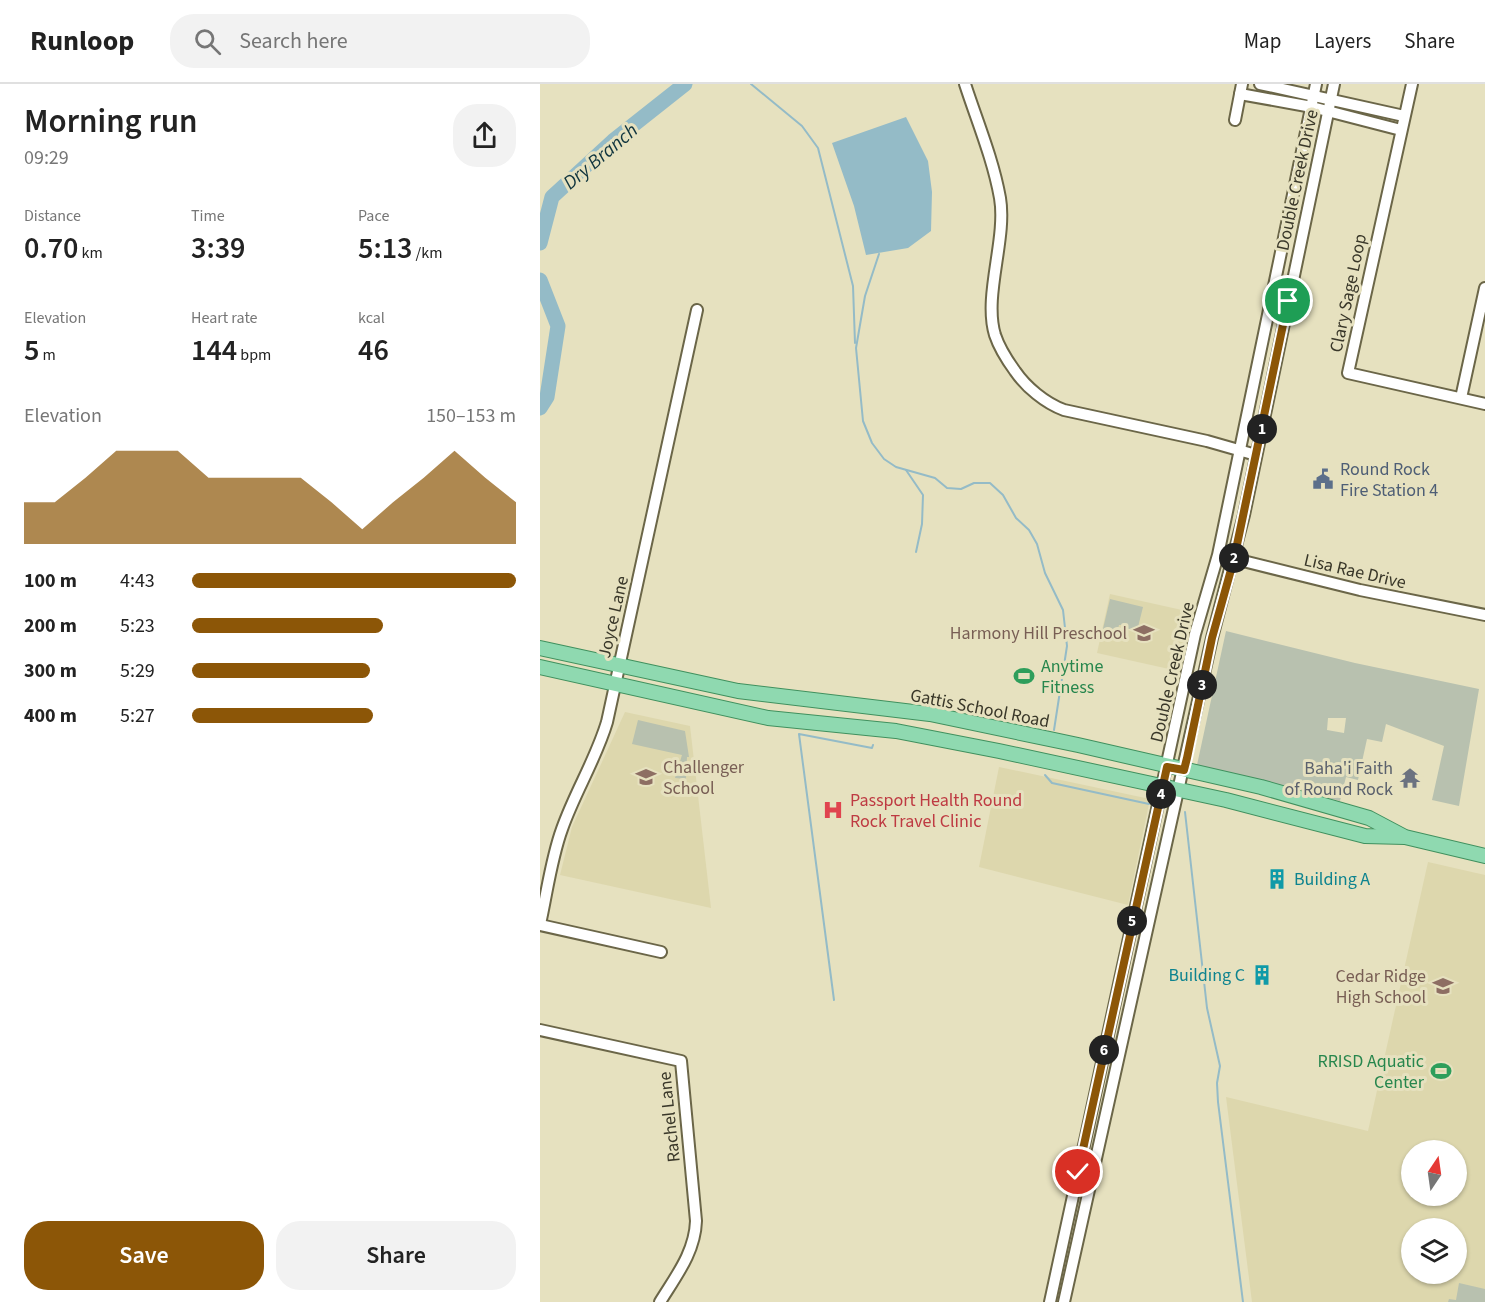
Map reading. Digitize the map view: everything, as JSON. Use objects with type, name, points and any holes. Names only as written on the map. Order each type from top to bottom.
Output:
[{"type":"main road","name":"Gattis School Road","points":[[540,648],[738,691],[930,714],[1078,746],[1261,787],[1369,818],[1405,837]]},
{"type":"main road","name":"Gattis School Road","points":[[540,668],[768,718],[896,731],[999,751],[1226,800],[1365,836],[1405,837],[1485,856]]},
{"type":"street","points":[[965,84],[1000,199],[992,312],[995,335],[1008,361],[1023,383],[1057,408],[1207,441],[1256,455]]},
{"type":"street","name":"Double Creek Drive","points":[[1064,1302],[1212,638],[1234,559],[1334,84]]},
{"type":"street","name":"Clary Sage Loop","points":[[1412,84],[1348,373],[1485,404]]},
{"type":"street","points":[[1269,99],[1266,85],[1315,90],[1330,99],[1404,116]]},
{"type":"street","points":[[1235,120],[1241,89],[1269,99],[1312,107],[1401,130]]},
{"type":"street","name":"Double Creek Drive","points":[[1050,1302],[1196,634],[1218,555],[1315,90]]},
{"type":"street","points":[[1461,398],[1485,288]]},
{"type":"street","name":"Joyce Lane","points":[[540,925],[561,832],[572,802],[600,746],[697,310]]},
{"type":"street","name":"Lisa Rae Drive","points":[[1218,555],[1360,590],[1485,615]]},
{"type":"street","points":[[540,925],[661,952]]},
{"type":"street","name":"Rachel Lane","points":[[540,1030],[681,1062],[696,1221],[695,1236],[691,1249],[660,1302]]},
{"type":"shaded area","name":"Harmony Hill Preschool","points":[[1110,594],[1191,612],[1178,671],[1097,653]]},
{"type":"shaded area","name":"Challenger School","points":[[625,712],[690,726],[711,908],[560,875],[572,827]]},
{"type":"shaded area","points":[[999,767],[1150,799],[1128,905],[979,867]]},
{"type":"shaded area","name":"Cedar Ridge High School","points":[[1428,862],[1485,875],[1485,1302],[1252,1302],[1226,1097],[1368,1131]]},
{"type":"green space","points":[[1110,599],[1143,607],[1137,631],[1119,625],[1116,636],[1102,633]]},
{"type":"green space","points":[[1226,631],[1355,663],[1479,689],[1459,806],[1432,800],[1444,746],[1386,724],[1382,742],[1367,739],[1358,780],[1346,777],[1340,801],[1197,765]],"holes":[[[1328,718],[1346,718],[1344,733],[1327,730]]]},
{"type":"green space","points":[[638,720],[685,731],[689,757],[687,757],[686,779],[675,778],[682,755],[632,744]]},
{"type":"green space","points":[[1459,1284],[1485,1289],[1485,1302],[1448,1302],[1449,1299],[1456,1300]]},
{"type":"water","points":[[906,117],[928,161],[932,192],[931,231],[908,248],[866,255],[854,206],[832,143]]},
{"type":"waterway","name":"Dry Branch","points":[[540,243],[552,197],[613,141],[685,84]]},
{"type":"waterway","points":[[751,84],[802,126],[818,148],[853,286],[855,343]]},
{"type":"waterway","points":[[879,254],[865,296],[856,348],[863,421],[872,443],[884,459],[896,467],[935,478],[947,488],[961,489],[974,483],[990,483],[1003,495],[1016,518],[1029,530],[1037,544],[1045,573],[1063,610],[1067,646],[1054,730]]},
{"type":"waterway","name":"Dry Branch","points":[[540,280],[558,326],[547,397],[540,408]]},
{"type":"waterway","points":[[906,470],[923,495],[922,524],[916,552]]},
{"type":"waterway","points":[[834,1000],[799,734],[872,748],[873,745]]},
{"type":"waterway","points":[[1045,775],[1052,783],[1149,804]]},
{"type":"waterway","points":[[1185,812],[1207,1008],[1220,1066],[1217,1083],[1218,1102],[1243,1302]]},
{"type":"place","name":"Round Rock Fire Station 4","points":[[1323,479]]},
{"type":"place","name":"Harmony Hill Preschool","points":[[1144,633]]},
{"type":"place","name":"Anytime Fitness","points":[[1024,676]]},
{"type":"place","name":"Challenger School","points":[[646,777]]},
{"type":"place","name":"Baha'i Faith of Round Rock","points":[[1410,778]]},
{"type":"place","name":"Passport Health Round Rock Travel Clinic","points":[[833,810]]},
{"type":"place","name":"Building A","points":[[1277,879]]},
{"type":"place","name":"Building C","points":[[1262,975]]},
{"type":"place","name":"Cedar Ridge High School","points":[[1443,986]]},
{"type":"place","name":"RRISD Aquatic Center","points":[[1441,1071]]},
{"type":"route","points":[[1078,1172],[1167,767],[1184,770],[1187,758],[1212,638],[1234,559],[1288,301]]}]
